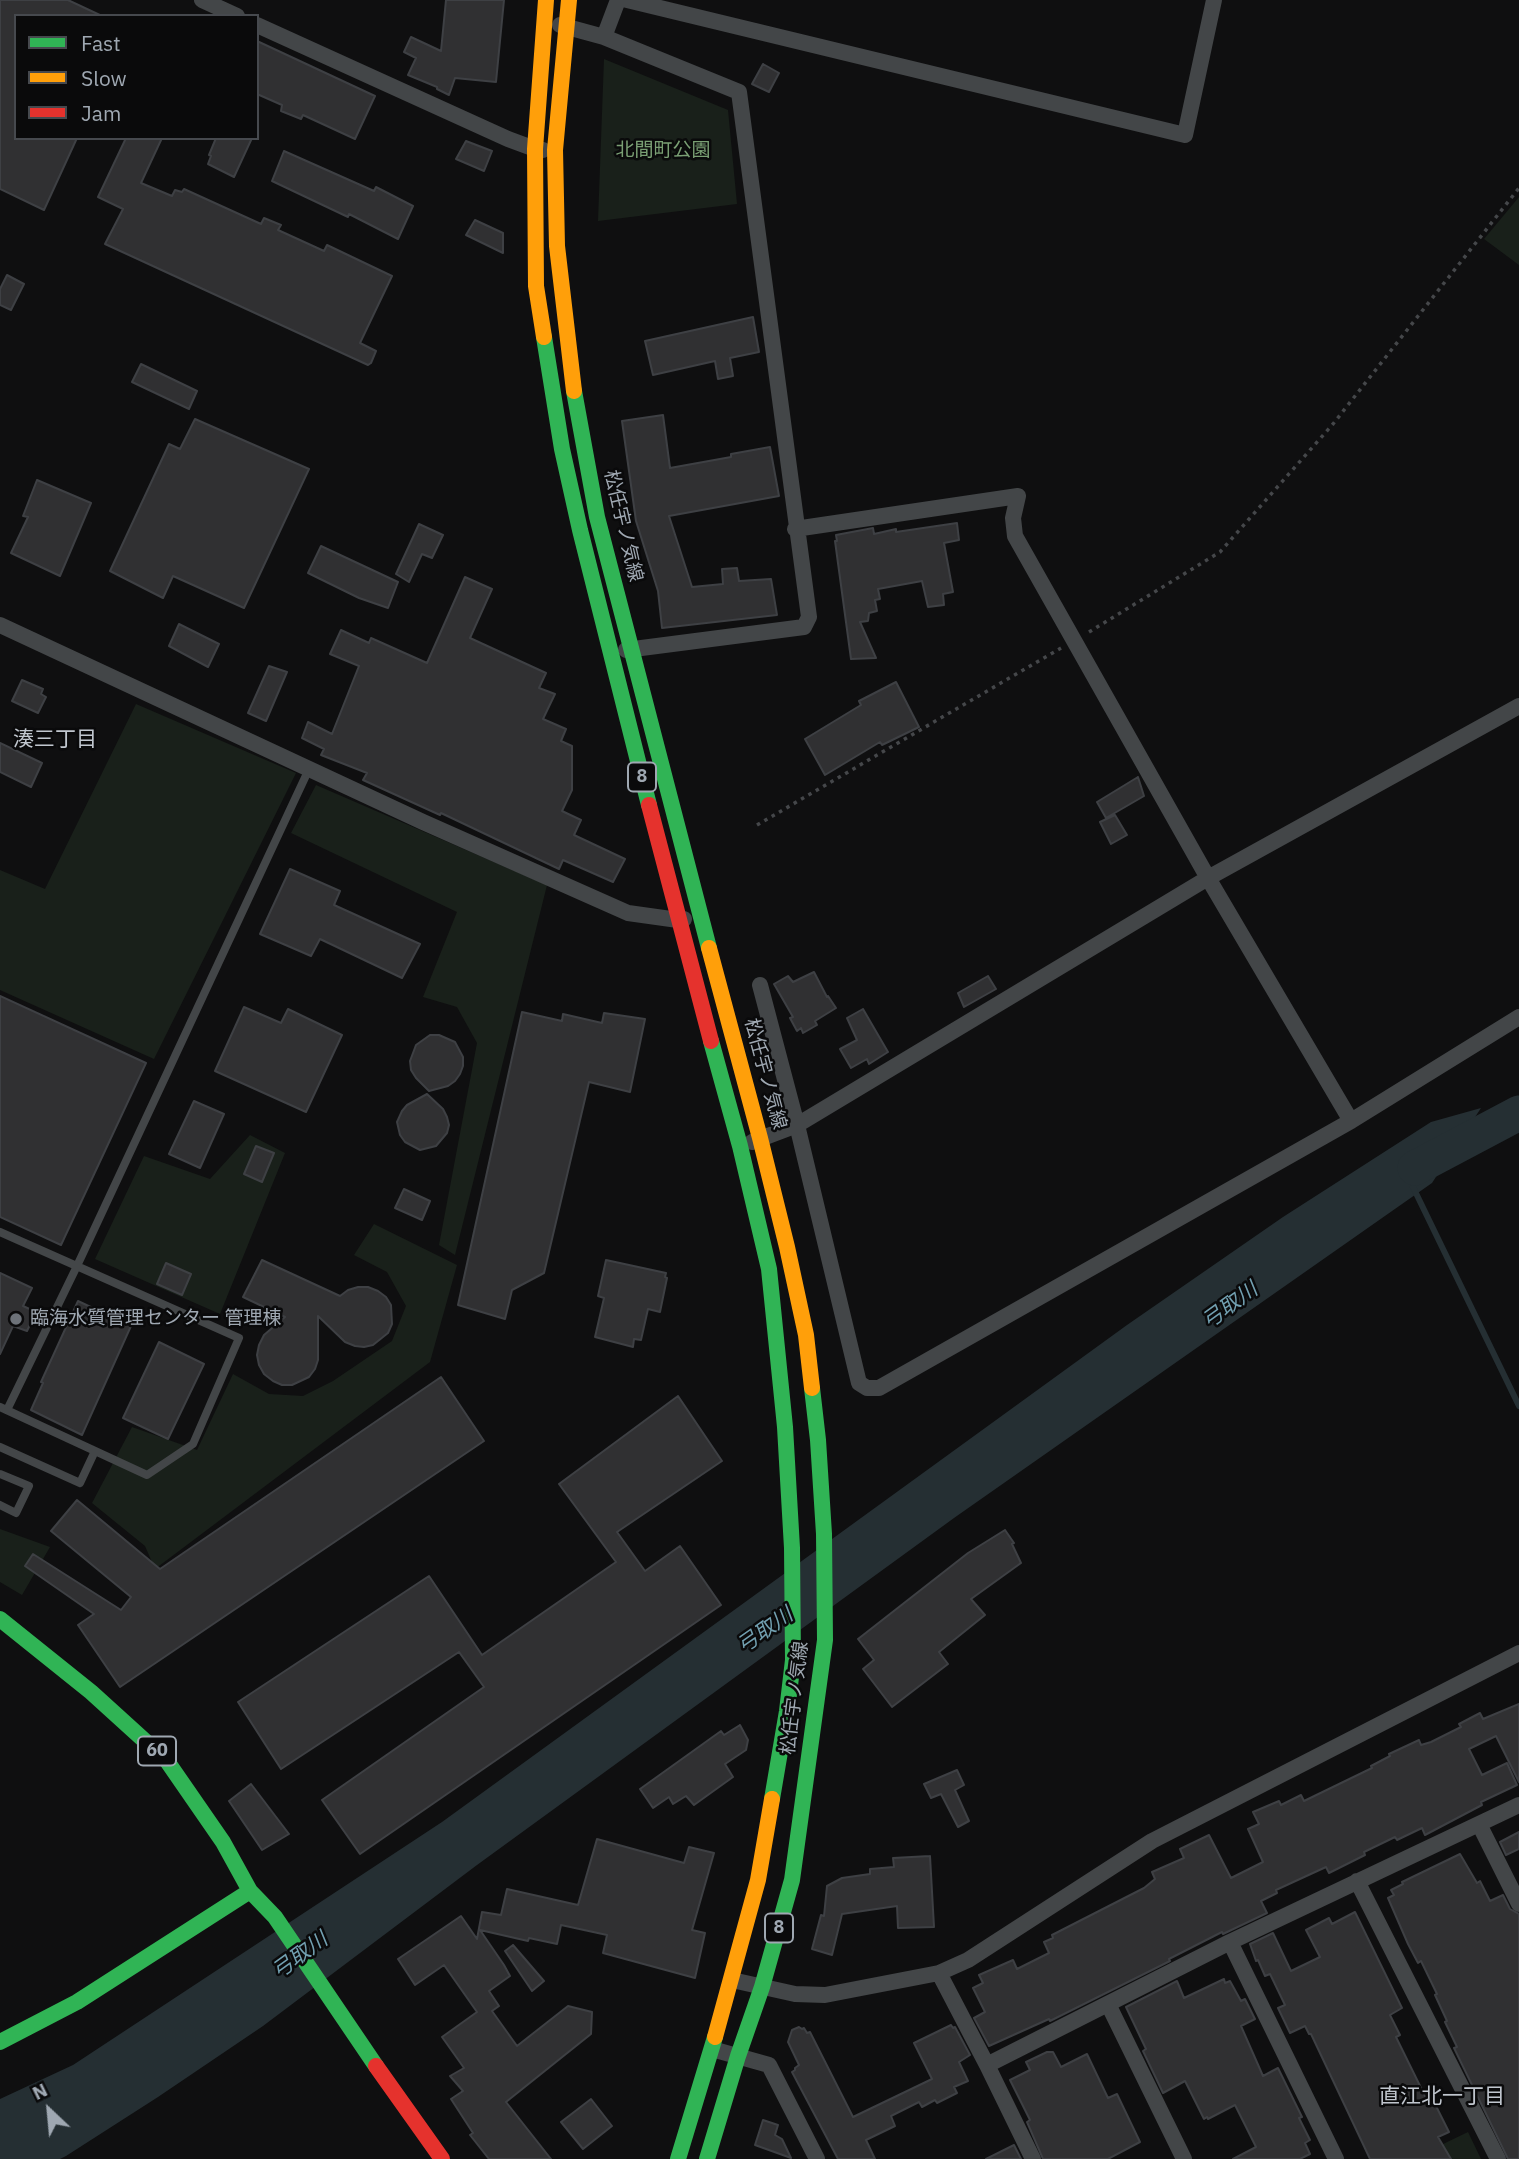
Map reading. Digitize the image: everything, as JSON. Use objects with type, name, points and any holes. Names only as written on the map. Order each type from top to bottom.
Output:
[{"type":"main road","name":"松任宇ノ気線","points":[[546,0],[536,149],[536,286],[562,449],[678,920],[740,1146],[769,1269],[785,1427],[792,1548],[793,1660],[787,1711],[758,1881],[732,1980],[678,2159]]},
{"type":"main road","name":"松任宇ノ気線","points":[[569,0],[555,150],[557,246],[569,356],[582,440],[597,517],[700,916],[761,1138],[806,1335],[818,1440],[824,1534],[825,1640],[792,1880],[762,1987],[707,2159]]},
{"type":"main road","name":"60","points":[[0,1619],[91,1692],[167,1761],[223,1842],[250,1891],[275,1917],[442,2159]]},
{"type":"main road","points":[[0,2042],[77,2002],[250,1891]]},
{"type":"street","points":[[202,0],[233,14]]},
{"type":"street","points":[[604,37],[618,0]]},
{"type":"street","points":[[628,0],[1185,135],[1214,0]]},
{"type":"street","points":[[544,21],[604,37],[739,92],[808,617],[804,627],[611,654]]},
{"type":"street","points":[[259,26],[536,149],[555,150]]},
{"type":"street","points":[[795,529],[1018,496],[1013,518],[1015,536],[1208,878],[1351,1121]]},
{"type":"street","points":[[0,625],[628,913],[678,920],[700,916]]},
{"type":"street","points":[[740,1146],[797,1125],[1208,878],[1519,706]]},
{"type":"street","points":[[760,985],[797,1125],[859,1383],[867,1388],[879,1388],[1351,1121],[1519,1017]]},
{"type":"street","points":[[732,1980],[794,1994],[825,1996],[939,1973],[968,1960],[1152,1841],[1519,1653]]},
{"type":"street","points":[[987,2065],[1230,1942],[1519,1805]]},
{"type":"street","points":[[1479,1824],[1519,1904]]},
{"type":"street","points":[[1357,1881],[1498,2159]]},
{"type":"street","points":[[1230,1942],[1336,2159]]},
{"type":"street","points":[[939,1973],[1033,2159]]},
{"type":"street","points":[[1108,2004],[1184,2159]]},
{"type":"street","points":[[712,2049],[769,2065],[817,2159]]},
{"type":"lane","points":[[0,1232],[77,1266],[239,1338],[193,1444],[147,1475],[3,1409],[77,1266],[309,769]]},
{"type":"lane","points":[[0,1447],[80,1483],[95,1451]]},
{"type":"lane","points":[[0,1474],[29,1486],[16,1513],[0,1505]]},
{"type":"path","points":[[757,825],[1074,640],[1220,551],[1333,424],[1519,188]]},
{"type":"green space","name":"北間町公園","points":[[604,59],[728,110],[737,204],[598,221]]},
{"type":"green space","points":[[1519,197],[1519,265],[1484,239]]},
{"type":"green space","points":[[136,704],[296,773],[154,1059],[0,990],[0,870],[45,889]]},
{"type":"green space","points":[[316,785],[547,885],[455,1255],[439,1245],[477,1043],[457,1007],[423,997],[457,912],[291,833]]},
{"type":"green space","points":[[250,1135],[285,1153],[220,1314],[95,1259],[144,1156],[210,1179]]},
{"type":"green space","points":[[374,1224],[457,1265],[430,1362],[155,1569],[145,1546],[92,1503],[132,1427],[197,1450],[233,1374],[269,1394],[303,1396],[333,1381],[392,1341],[406,1306],[387,1272],[354,1255]]},
{"type":"green space","points":[[0,1529],[50,1547],[22,1595],[0,1582]]},
{"type":"green space","points":[[1468,2132],[1481,2159],[1412,2159]]},
{"type":"water","points":[[1481,1108],[1432,1183],[954,1518],[477,1865],[263,2026],[66,2156],[60,2159],[0,2159],[0,2099],[73,2065],[442,1822],[1127,1325],[1283,1217],[1431,1122]]},
{"type":"building","points":[[0,0],[68,0],[98,14],[14,14],[14,140],[76,140],[44,210],[0,189]]},
{"type":"building","points":[[446,0],[504,0],[496,82],[455,78],[449,95],[408,75],[416,58],[404,52],[411,37],[441,51]]},
{"type":"building","points":[[259,42],[375,96],[355,139],[303,115],[301,119],[281,111],[282,105],[259,95]]},
{"type":"building","points":[[763,64],[779,73],[769,92],[752,84]]},
{"type":"building","points":[[125,140],[161,140],[141,183],[172,196],[175,190],[182,192],[184,189],[261,224],[264,218],[281,225],[278,230],[324,251],[327,245],[392,276],[360,343],[376,351],[371,363],[368,365],[105,244],[123,209],[98,197]]},
{"type":"building","points":[[215,140],[251,140],[234,177],[208,164]]},
{"type":"building","points":[[466,141],[492,151],[484,171],[456,159]]},
{"type":"building","points":[[284,151],[374,191],[376,187],[413,206],[398,239],[349,214],[348,217],[272,181]]},
{"type":"building","points":[[475,220],[503,233],[503,253],[466,235]]},
{"type":"building","points":[[7,275],[24,284],[11,310],[0,305],[0,289]]},
{"type":"building","points":[[753,317],[759,352],[730,358],[733,376],[718,379],[715,361],[653,375],[645,341]]},
{"type":"building","points":[[141,364],[197,391],[189,409],[132,382]]},
{"type":"building","points":[[663,415],[670,468],[770,447],[779,496],[669,516],[692,587],[723,584],[722,569],[737,568],[739,581],[771,579],[777,615],[662,628],[658,591],[636,521],[622,421]]},
{"type":"building","points":[[195,419],[309,469],[244,608],[173,576],[163,598],[110,571],[169,444],[180,449]]},
{"type":"building","points":[[37,480],[91,503],[60,576],[11,553],[28,517],[23,516]]},
{"type":"building","points":[[957,523],[959,540],[944,543],[953,592],[943,594],[944,605],[928,607],[922,581],[878,589],[880,599],[875,600],[877,611],[869,613],[868,621],[860,622],[876,658],[851,659],[836,535],[873,528],[874,534]]},
{"type":"building","points":[[419,524],[443,535],[432,558],[422,554],[409,582],[396,574]]},
{"type":"building","points":[[321,546],[398,582],[388,608],[359,598],[308,573]]},
{"type":"building","points":[[465,577],[492,589],[470,638],[546,673],[539,688],[555,694],[543,719],[566,729],[561,741],[572,746],[572,790],[562,811],[581,820],[574,835],[625,859],[613,882],[563,860],[559,869],[441,813],[440,815],[363,780],[367,773],[321,755],[324,749],[302,738],[308,722],[332,734],[359,666],[330,654],[341,630],[369,643],[371,638],[427,663]]},
{"type":"building","points":[[179,624],[219,644],[208,667],[169,646]]},
{"type":"building","points":[[269,666],[287,672],[266,721],[248,713]]},
{"type":"building","points":[[22,680],[43,689],[41,694],[46,697],[38,713],[12,701]]},
{"type":"building","points":[[896,682],[919,727],[882,745],[880,742],[825,775],[805,739],[861,705],[859,701]]},
{"type":"building","points":[[0,743],[42,763],[31,787],[0,772]]},
{"type":"building","points":[[1138,777],[1144,796],[1106,818],[1097,802]]},
{"type":"building","points":[[1115,815],[1127,835],[1111,844],[1100,822]]},
{"type":"building","points":[[290,869],[340,891],[334,905],[420,944],[402,978],[320,939],[311,956],[260,934]]},
{"type":"building","points":[[814,972],[836,1008],[815,1021],[817,1025],[803,1033],[801,1028],[797,1031],[790,1018],[793,1017],[774,984],[788,976],[793,982]]},
{"type":"building","points":[[988,976],[996,989],[964,1007],[958,993]]},
{"type":"building","points":[[0,996],[146,1063],[61,1245],[0,1217]]},
{"type":"building","points":[[244,1007],[281,1023],[288,1009],[342,1035],[306,1112],[215,1071]]},
{"type":"building","points":[[863,1009],[888,1052],[869,1064],[867,1059],[851,1068],[840,1049],[857,1040],[847,1018]]},
{"type":"building","points":[[522,1012],[562,1021],[563,1014],[602,1023],[604,1013],[645,1019],[630,1092],[589,1082],[544,1273],[512,1290],[505,1319],[458,1305]]},
{"type":"building","points":[[430,1035],[439,1035],[455,1042],[463,1057],[463,1066],[455,1081],[448,1086],[429,1091],[416,1078],[410,1061],[416,1045]]},
{"type":"building","points":[[427,1094],[443,1109],[449,1125],[447,1133],[436,1146],[420,1150],[405,1142],[397,1122],[407,1105]]},
{"type":"building","points":[[194,1101],[224,1114],[200,1168],[169,1154]]},
{"type":"building","points":[[256,1146],[274,1153],[262,1182],[244,1174]]},
{"type":"building","points":[[404,1189],[430,1201],[422,1220],[395,1208]]},
{"type":"building","points":[[262,1260],[340,1296],[358,1287],[378,1291],[391,1305],[392,1324],[388,1333],[373,1345],[355,1346],[345,1342],[318,1316],[318,1360],[315,1369],[309,1377],[292,1385],[273,1381],[264,1374],[257,1355],[264,1335],[285,1317],[243,1297]]},
{"type":"building","points":[[606,1260],[666,1273],[660,1312],[648,1309],[641,1340],[634,1339],[633,1347],[595,1337],[604,1298],[598,1296]]},
{"type":"building","points":[[166,1263],[191,1274],[182,1295],[157,1284]]},
{"type":"building","name":"臨海水質管理センター 管理棟","points":[[0,1273],[32,1288],[23,1306],[36,1312],[27,1331],[13,1326],[0,1354]]},
{"type":"building","points":[[78,1301],[131,1326],[82,1435],[31,1410]]},
{"type":"building","points":[[159,1342],[204,1364],[168,1439],[123,1418]]},
{"type":"building","points":[[441,1377],[484,1441],[120,1687],[78,1625],[94,1614],[25,1566],[33,1554],[121,1610],[131,1597],[51,1531],[77,1500],[160,1569]]},
{"type":"building","points":[[678,1396],[722,1461],[617,1532],[645,1571],[680,1546],[721,1605],[360,1854],[322,1800],[484,1687],[459,1652],[281,1769],[238,1702],[429,1576],[482,1655],[616,1562],[559,1484]]},
{"type":"building","points":[[1005,1530],[1014,1543],[1012,1544],[1021,1563],[971,1599],[985,1615],[939,1652],[948,1664],[892,1707],[863,1669],[874,1660],[858,1639],[968,1553]]},
{"type":"building","points":[[1519,1704],[1519,1782],[1496,1736],[1469,1749],[1482,1775],[1507,1763],[1517,1785],[1481,1802],[1482,1805],[1425,1835],[1422,1828],[1397,1840],[1395,1837],[1329,1873],[1326,1867],[1276,1890],[1277,1893],[1261,1901],[1267,1913],[1223,1934],[1222,1932],[1050,2021],[1049,2019],[989,2046],[974,2018],[985,2012],[973,1988],[983,1983],[979,1975],[1013,1960],[1017,1969],[1049,1953],[1044,1942],[1053,1938],[1052,1935],[1144,1888],[1155,1879],[1152,1872],[1184,1858],[1180,1849],[1209,1835],[1231,1878],[1263,1862],[1248,1829],[1259,1824],[1253,1812],[1279,1801],[1281,1805],[1301,1795],[1304,1801],[1372,1768],[1371,1766],[1390,1756],[1389,1754],[1419,1740],[1421,1745],[1431,1742],[1461,1727],[1459,1724],[1480,1713],[1483,1719]]},
{"type":"building","points":[[740,1725],[748,1740],[746,1750],[725,1764],[733,1777],[694,1805],[686,1796],[673,1804],[669,1797],[653,1808],[640,1789],[721,1731],[724,1735]]},
{"type":"building","points":[[957,1770],[964,1785],[955,1790],[969,1821],[958,1827],[941,1794],[931,1798],[924,1784]]},
{"type":"building","points":[[251,1784],[289,1834],[262,1850],[229,1801]]},
{"type":"building","points":[[1519,1832],[1519,1849],[1506,1855],[1500,1842]]},
{"type":"building","points":[[597,1839],[684,1863],[689,1847],[714,1853],[692,1930],[705,1933],[695,1978],[603,1953],[607,1935],[561,1925],[557,1944],[529,1938],[528,1941],[480,1930],[510,1976],[489,1991],[499,2006],[492,2011],[517,2046],[568,2006],[592,2012],[591,2034],[506,2102],[551,2159],[489,2159],[470,2135],[473,2133],[451,2099],[463,2091],[450,2076],[464,2068],[442,2037],[477,2012],[444,1965],[415,1985],[398,1959],[461,1916],[477,1939],[482,1912],[501,1915],[507,1889],[578,1905]]},
{"type":"building","points":[[1460,1854],[1477,1883],[1480,1881],[1490,1901],[1503,1895],[1510,1909],[1519,1914],[1519,2159],[1508,2159],[1454,2048],[1457,2047],[1445,2022],[1447,2021],[1435,1995],[1437,1994],[1421,1961],[1418,1963],[1408,1944],[1388,1898],[1394,1895],[1391,1890],[1403,1884],[1402,1882]]},
{"type":"building","points":[[930,1856],[934,1927],[898,1928],[897,1906],[842,1914],[832,1955],[812,1949],[821,1915],[824,1916],[827,1886],[842,1878],[870,1874],[870,1869],[894,1867],[893,1858]]},
{"type":"building","points":[[1355,1912],[1402,2008],[1390,2015],[1400,2035],[1396,2037],[1427,2100],[1430,2099],[1436,2106],[1449,2132],[1438,2137],[1451,2159],[1370,2159],[1311,2034],[1305,2026],[1290,2033],[1278,2008],[1285,2005],[1270,1974],[1265,1976],[1258,1960],[1256,1961],[1250,1944],[1273,1933],[1291,1971],[1320,1957],[1306,1930],[1329,1918],[1332,1924]]},
{"type":"building","points":[[513,1945],[544,1981],[532,1991],[505,1951]]},
{"type":"building","points":[[1224,1979],[1225,1983],[1230,1981],[1241,2001],[1245,1999],[1255,2019],[1241,2026],[1263,2076],[1278,2068],[1302,2117],[1299,2118],[1310,2140],[1305,2143],[1310,2154],[1300,2159],[1233,2159],[1256,2147],[1235,2105],[1204,2119],[1185,2081],[1163,2093],[1143,2051],[1146,2049],[1126,2007],[1177,1981],[1184,1998]]},
{"type":"building","points":[[951,2025],[955,2027],[970,2055],[959,2062],[968,2081],[954,2087],[957,2093],[937,2103],[935,2100],[922,2107],[919,2102],[891,2116],[895,2126],[866,2140],[875,2159],[838,2159],[792,2072],[799,2065],[788,2042],[792,2030],[799,2027],[804,2028],[807,2033],[810,2032],[853,2117],[932,2079],[914,2043]]},
{"type":"building","points":[[1053,2052],[1061,2067],[1087,2054],[1108,2098],[1117,2094],[1140,2142],[1108,2159],[1043,2159],[1027,2122],[1030,2120],[1010,2080],[1030,2070],[1026,2062]]},
{"type":"building","points":[[591,2099],[612,2126],[583,2149],[561,2122]]},
{"type":"building","points":[[763,2120],[778,2125],[775,2135],[782,2139],[791,2158],[755,2145]]},
{"type":"building","points":[[1014,2145],[1021,2159],[986,2159]]},
{"type":"waterway","name":"弓取川","points":[[1415,1168],[1519,1113]]},
{"type":"waterway","points":[[1413,1187],[1519,1406]]},
{"type":"traffic: fast","points":[[544,337],[562,449],[580,530],[649,805]]},
{"type":"traffic: fast","points":[[574,391],[597,517],[709,948]]},
{"type":"traffic: fast","points":[[711,1041],[740,1146],[769,1269],[785,1427],[792,1548],[793,1660],[772,1799]]},
{"type":"traffic: fast","points":[[707,2159],[762,1987],[792,1880],[825,1640],[824,1534],[812,1388]]},
{"type":"traffic: fast","points":[[0,1619],[91,1692],[167,1761],[223,1842],[250,1891],[275,1917],[376,2066]]},
{"type":"traffic: fast","points":[[0,2042],[77,2002],[250,1891]]},
{"type":"traffic: fast","points":[[678,2159],[715,2037]]},
{"type":"traffic: slow","points":[[544,337],[536,286],[535,149],[546,0]]},
{"type":"traffic: slow","points":[[569,0],[555,150],[557,246],[574,391]]},
{"type":"traffic: slow","points":[[709,948],[787,1247],[806,1335],[812,1388]]},
{"type":"traffic: slow","points":[[715,2037],[758,1880],[772,1799]]},
{"type":"traffic: jam","points":[[649,805],[711,1041]]},
{"type":"traffic: jam","points":[[376,2066],[442,2159]]},
{"type":"place","name":"臨海水質管理センター 管理棟","points":[[16,1319]]},
{"type":"district","name":"湊三丁目","points":[[55,740]]},
{"type":"district","name":"直江北一丁目","points":[[1442,2097]]}]
